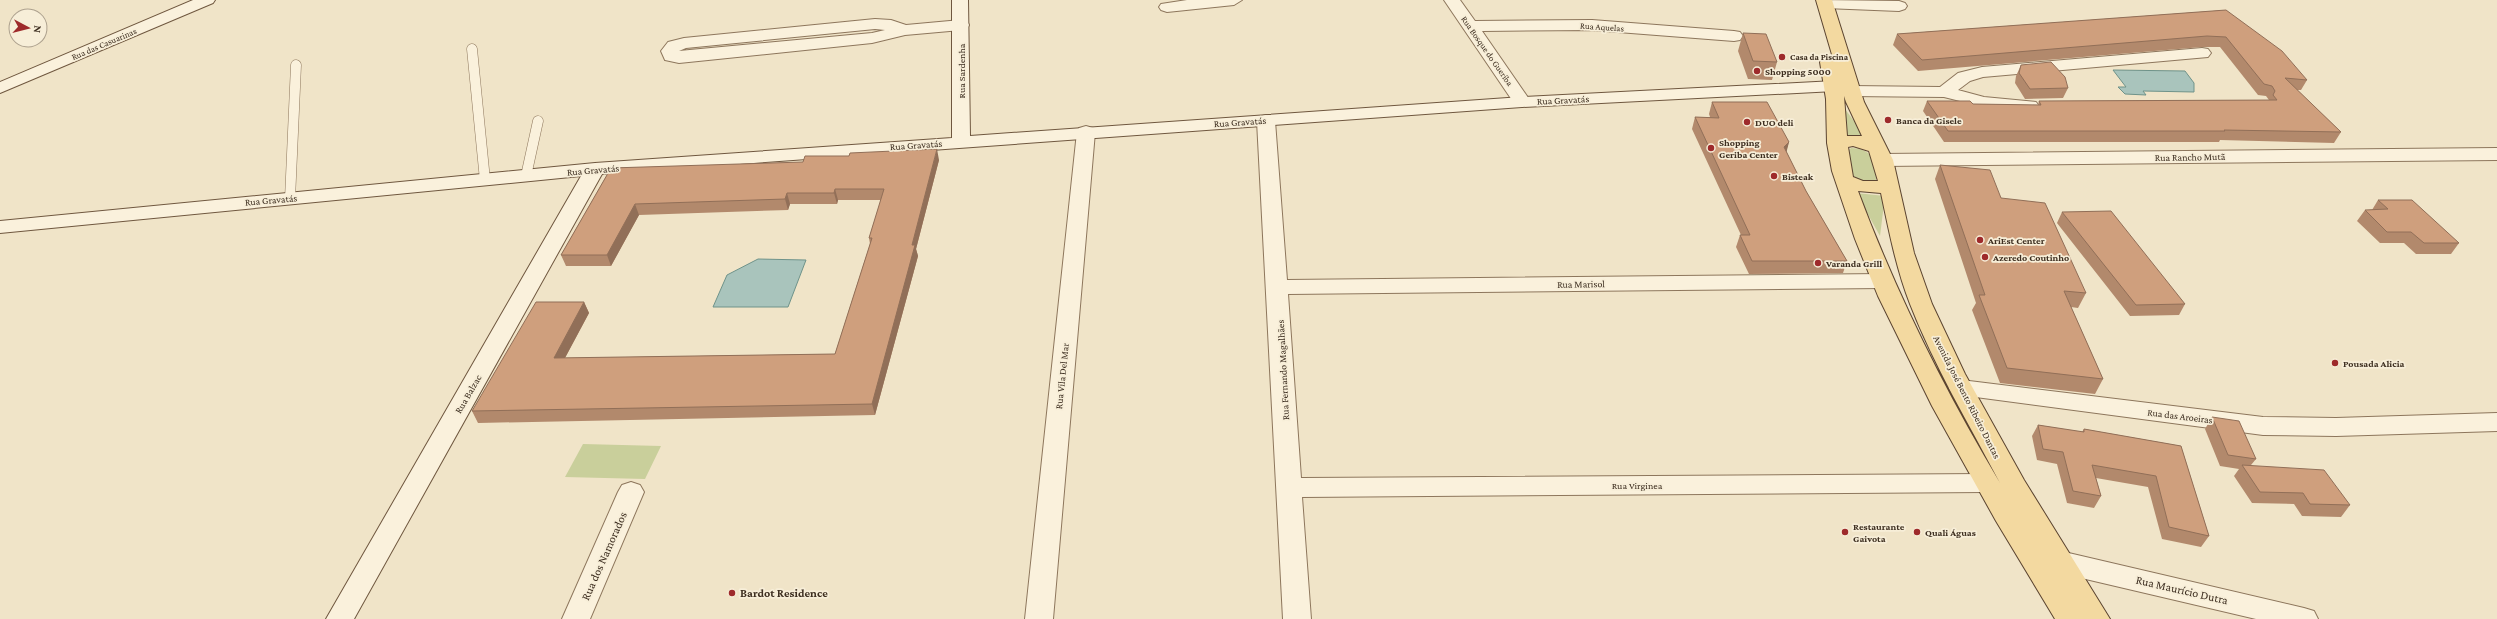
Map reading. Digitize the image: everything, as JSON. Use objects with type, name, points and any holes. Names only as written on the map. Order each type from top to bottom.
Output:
[{"type":"main road","name":"Avenida José Bento Ribeiro Dantas","points":[[1819,1],[1826,50],[1843,88],[1880,154],[1890,186],[1904,253],[1921,304],[1960,388],[2014,487],[2096,619]]},
{"type":"main road","name":"Avenida José Bento Ribeiro Dantas","points":[[1843,88],[1836,143],[1844,180],[1883,281],[1910,343],[1985,483],[2070,619]]},
{"type":"main road","points":[[1836,143],[1854,140],[1880,154]]},
{"type":"main road","points":[[1844,180],[1860,187],[1870,189],[1890,186]]},
{"type":"street","name":"Rua das Casuarinas","points":[[0,88],[207,0]]},
{"type":"street","name":"Rua Sardenha","points":[[960,0],[961,142]]},
{"type":"street","points":[[1167,8],[1234,0]]},
{"type":"street","name":"Rua Bosque do Gueriba","points":[[1452,0],[1522,102]]},
{"type":"street","points":[[1819,1],[1899,6]]},
{"type":"street","points":[[905,30],[891,25],[875,24],[684,43],[674,46],[670,51],[670,56],[679,58],[872,38],[905,30],[961,25]]},
{"type":"street","name":"Rua Aquelas","points":[[1470,26],[1592,25],[1734,36]]},
{"type":"street","points":[[1944,92],[1964,77],[1982,72],[2202,53]]},
{"type":"street","name":"Rua Gravatás","points":[[0,227],[595,169],[1086,132],[1266,121],[1522,102],[1843,88],[1944,92],[2010,106],[2049,105]]},
{"type":"street","name":"Rua Fernando Magalhães","points":[[1266,121],[1278,287],[1297,619]]},
{"type":"street","name":"Rua Vila Del Mar","points":[[1039,619],[1086,132]]},
{"type":"street","name":"Rua Rancho Mutã","points":[[1880,154],[2497,154]]},
{"type":"street","name":"Rua Balzac","points":[[340,619],[595,169]]},
{"type":"street","name":"Rua Marisol","points":[[1278,287],[1883,281]]},
{"type":"street","name":"Rua das Aroeiras","points":[[1960,388],[2263,426],[2343,427],[2497,422]]},
{"type":"street","name":"Rua Virginea","points":[[1289,488],[1985,483]]},
{"type":"street","name":"Rua dos Namorados","points":[[576,619],[631,492]]},
{"type":"street","name":"Rua Maurício Dutra","points":[[2060,562],[2304,619]]},
{"type":"lane","points":[[472,49],[485,180]]},
{"type":"lane","points":[[290,198],[296,65]]},
{"type":"lane","points":[[526,176],[538,121]]},
{"type":"green space","points":[[1845,109],[1866,137],[1839,134]]},
{"type":"green space","points":[[1851,148],[1864,150],[1871,156],[1879,177],[1873,182],[1862,181],[1849,174],[1843,156]]},
{"type":"green space","points":[[1856,193],[1885,196],[1880,236]]},
{"type":"green space","points":[[583,444],[661,446],[645,479],[565,477]]},
{"type":"water","points":[[2113,70],[2185,71],[2194,83],[2194,92],[2143,91],[2146,95],[2125,94],[2118,87],[2126,87]]},
{"type":"water","points":[[758,259],[806,260],[788,307],[713,307],[727,275]]},
{"type":"building","points":[[2226,10],[2282,51],[2307,80],[2285,78],[2341,132],[2224,130],[2225,131],[1948,131],[1927,101],[1970,101],[1973,104],[2041,105],[2039,101],[2277,100],[2273,95],[2275,91],[2272,86],[2264,84],[2226,37],[2207,36],[1922,60],[1897,34]]},
{"type":"building","points":[[1743,33],[1766,34],[1777,62],[1753,61]]},
{"type":"building","points":[[2051,62],[2065,77],[2068,88],[2030,89],[2019,73],[2021,65]]},
{"type":"building","points":[[1712,102],[1767,102],[1789,142],[1784,147],[1806,191],[1847,261],[1752,261],[1740,235],[1750,235],[1695,117],[1719,118]]},
{"type":"building","points":[[937,149],[912,245],[915,245],[872,404],[472,411],[536,302],[584,302],[554,358],[835,354],[872,238],[869,238],[884,189],[835,189],[834,193],[787,193],[785,199],[635,204],[607,255],[561,255],[611,168],[803,162],[805,156],[849,156],[850,153]]},
{"type":"building","points":[[1940,165],[1990,170],[2001,198],[2045,203],[2086,293],[2064,291],[2103,379],[2007,368],[1979,295],[1985,295]]},
{"type":"building","points":[[2378,200],[2412,200],[2459,243],[2424,243],[2411,232],[2387,232],[2365,210],[2388,209]]},
{"type":"building","points":[[2111,211],[2185,304],[2136,305],[2062,212]]},
{"type":"building","points":[[2212,417],[2239,421],[2256,459],[2228,455]]},
{"type":"building","points":[[2038,425],[2084,432],[2084,429],[2181,446],[2209,536],[2169,527],[2156,476],[2092,465],[2101,496],[2073,491],[2063,452],[2043,449]]},
{"type":"building","points":[[2242,465],[2324,470],[2350,505],[2310,504],[2303,493],[2260,492]]},
{"type":"place","name":"Casa da Piscina","points":[[1782,57]]},
{"type":"place","name":"Shopping 5000","points":[[1757,71]]},
{"type":"place","name":"Banca da Gisele","points":[[1888,120]]},
{"type":"place","name":"DUO deli","points":[[1747,122]]},
{"type":"place","name":"Shopping Geriba Center","points":[[1711,148]]},
{"type":"place","name":"Bisteak","points":[[1774,176]]},
{"type":"place","name":"AriEst Center","points":[[1980,240]]},
{"type":"place","name":"Azeredo Coutinho","points":[[1985,257]]},
{"type":"place","name":"Varanda Grill","points":[[1818,263]]},
{"type":"place","name":"Pousada Alicia","points":[[2335,363]]},
{"type":"place","name":"Restaurante Gaivota","points":[[1845,532]]},
{"type":"place","name":"Quali Águas","points":[[1917,532]]},
{"type":"place","name":"Bardot Residence","points":[[732,593]]}]
